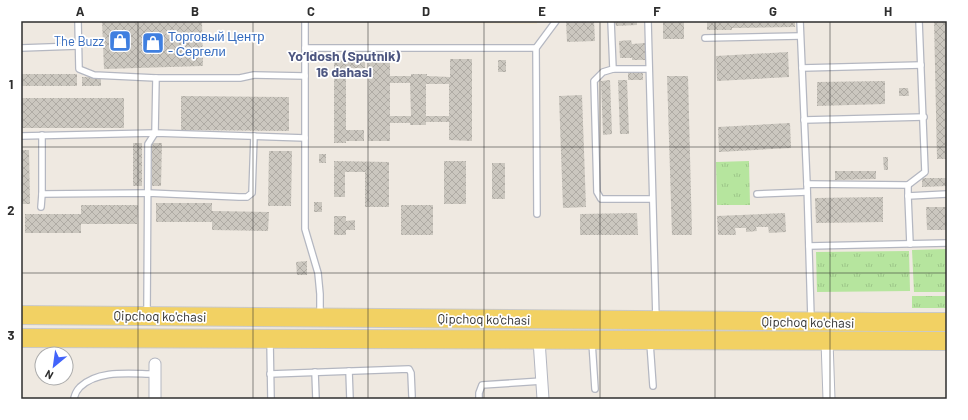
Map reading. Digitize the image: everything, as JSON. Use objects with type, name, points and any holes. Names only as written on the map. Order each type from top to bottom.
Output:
[{"type":"main road","name":"Qipchoq ko'chasi","points":[[21,315],[947,322]]},
{"type":"main road","points":[[694,321],[688,331],[694,340]]},
{"type":"main road","points":[[876,341],[882,332],[881,327],[877,322]]},
{"type":"main road","name":"Qipchoq ko'chasi","points":[[21,338],[947,342]]},
{"type":"street","points":[[539,340],[542,399]]},
{"type":"street","points":[[827,341],[829,399]]},
{"type":"street","points":[[155,369],[156,399]]},
{"type":"lane","points":[[78,21],[79,69],[94,75],[156,78],[240,78],[254,75],[305,76]]},
{"type":"lane","points":[[305,21],[305,229],[318,273],[320,317]]},
{"type":"lane","points":[[537,214],[536,48],[556,21]]},
{"type":"lane","points":[[611,21],[612,69]]},
{"type":"lane","points":[[648,21],[656,320]]},
{"type":"lane","points":[[800,21],[811,322]]},
{"type":"lane","points":[[807,184],[908,185],[925,172],[919,21]]},
{"type":"lane","points":[[705,38],[800,36]]},
{"type":"lane","points":[[21,48],[78,46]]},
{"type":"lane","points":[[304,48],[536,48]]},
{"type":"lane","points":[[802,68],[921,65]]},
{"type":"lane","points":[[649,69],[612,69],[603,72],[594,81],[597,192],[601,199],[652,199]]},
{"type":"lane","points":[[147,316],[148,144],[155,133],[156,78]]},
{"type":"lane","points":[[804,120],[924,117]]},
{"type":"lane","points":[[21,136],[155,133],[305,138]]},
{"type":"lane","points":[[41,207],[42,135]]},
{"type":"lane","points":[[42,194],[148,193],[247,197],[252,193],[254,136]]},
{"type":"lane","points":[[908,185],[910,244]]},
{"type":"lane","points":[[757,194],[807,192]]},
{"type":"lane","points":[[908,196],[947,194]]},
{"type":"lane","points":[[809,246],[947,243]]},
{"type":"lane","points":[[270,339],[271,399]]},
{"type":"lane","points":[[592,340],[595,389]]},
{"type":"lane","points":[[650,340],[653,386]]},
{"type":"lane","points":[[74,398],[78,388],[90,379],[103,375],[155,369]]},
{"type":"lane","points":[[270,374],[409,369],[411,373],[412,396]]},
{"type":"lane","points":[[349,371],[350,399]]},
{"type":"lane","points":[[315,372],[316,399]]},
{"type":"lane","points":[[479,399],[482,386],[542,381]]},
{"type":"shaded area","points":[[537,21],[537,24],[313,22]]},
{"type":"green space","points":[[749,161],[750,205],[717,205],[716,162]]},
{"type":"green space","points":[[947,249],[947,292],[914,292],[912,250]]},
{"type":"green space","points":[[909,251],[910,291],[817,292],[816,252]]},
{"type":"green space","points":[[912,296],[947,296],[947,308],[912,308]]},
{"type":"building","name":"Торговый Центр - Сергели","points":[[102,21],[202,21],[203,66],[104,69]]},
{"type":"building","points":[[566,21],[594,21],[595,41],[567,42]]},
{"type":"building","points":[[615,21],[637,21],[637,25],[616,26]]},
{"type":"building","points":[[663,21],[684,21],[684,39],[663,39]]},
{"type":"building","points":[[707,21],[795,21],[795,27],[707,30]]},
{"type":"building","points":[[934,21],[947,21],[947,159],[937,159]]},
{"type":"building","points":[[631,40],[632,44],[645,43],[645,60],[620,58],[619,41]]},
{"type":"building","points":[[788,52],[789,77],[717,81],[716,56]]},
{"type":"building","points":[[334,57],[365,57],[365,68],[346,68],[346,130],[364,130],[364,141],[334,143]]},
{"type":"building","points":[[450,59],[472,59],[472,141],[449,140],[449,122],[426,122],[426,125],[390,123],[390,141],[368,141],[369,60],[390,61],[390,76],[427,74],[427,76],[450,77]],"holes":[[[390,83],[410,83],[411,116],[390,116]],[[426,84],[449,84],[449,116],[426,116]]]},
{"type":"building","points":[[498,60],[506,60],[506,72],[498,72]]},
{"type":"building","points":[[628,72],[643,72],[643,80],[628,80]]},
{"type":"building","points":[[21,74],[77,74],[77,86],[21,86]]},
{"type":"building","points":[[667,76],[688,76],[692,235],[672,235]]},
{"type":"building","points":[[82,77],[101,77],[101,86],[82,86]]},
{"type":"building","points":[[610,80],[612,134],[603,135],[601,81]]},
{"type":"building","points":[[618,80],[627,80],[629,134],[620,134]]},
{"type":"building","points":[[885,81],[885,104],[817,106],[817,82]]},
{"type":"building","points":[[899,88],[908,88],[909,96],[899,96]]},
{"type":"building","points":[[582,95],[586,207],[563,208],[559,96]]},
{"type":"building","points":[[181,96],[289,97],[289,131],[181,130]]},
{"type":"building","points":[[21,98],[124,98],[124,128],[21,128]]},
{"type":"building","points":[[790,123],[791,148],[719,152],[718,127]]},
{"type":"building","points":[[133,143],[142,143],[142,186],[133,186]]},
{"type":"building","points":[[152,143],[162,143],[161,186],[152,186]]},
{"type":"building","points":[[21,150],[29,150],[30,204],[21,204]]},
{"type":"building","points":[[269,151],[292,151],[291,206],[268,206]]},
{"type":"building","points":[[319,154],[326,154],[326,163],[319,163]]},
{"type":"building","points":[[883,157],[888,157],[888,170],[884,170]]},
{"type":"building","points":[[334,161],[389,162],[389,207],[365,207],[365,172],[345,172],[345,197],[334,197]]},
{"type":"building","points":[[444,161],[466,161],[466,204],[444,204]]},
{"type":"building","points":[[492,163],[505,163],[505,199],[492,199]]},
{"type":"building","points":[[835,171],[876,171],[876,179],[835,180]]},
{"type":"building","points":[[922,178],[947,178],[947,186],[922,187]]},
{"type":"building","points":[[883,197],[883,222],[816,223],[815,198]]},
{"type":"building","points":[[314,202],[322,202],[322,212],[314,212]]},
{"type":"building","points":[[156,203],[212,203],[212,211],[269,212],[268,231],[212,230],[212,222],[156,222]]},
{"type":"building","points":[[81,205],[138,205],[137,224],[81,224],[81,233],[25,233],[25,214],[81,214]]},
{"type":"building","points":[[401,205],[433,205],[433,235],[401,235]]},
{"type":"building","points":[[926,207],[947,207],[947,230],[927,230]]},
{"type":"building","points":[[637,213],[638,235],[580,235],[580,214]]},
{"type":"building","points":[[785,213],[786,232],[769,233],[768,227],[756,227],[757,231],[746,232],[746,228],[735,228],[736,235],[718,235],[717,216]]},
{"type":"building","points":[[334,216],[346,216],[346,221],[355,220],[355,230],[346,230],[346,235],[334,235]]},
{"type":"building","points":[[307,261],[307,275],[297,275],[296,262]]},
{"type":"place","name":"The Buzz","points":[[120,41]]},
{"type":"place","name":"Торговый Центр - Сергели","points":[[153,43]]},
{"type":"district","name":"Yo‘ldosh (Sputnik) 16 dahasi","points":[[344,64]]}]
